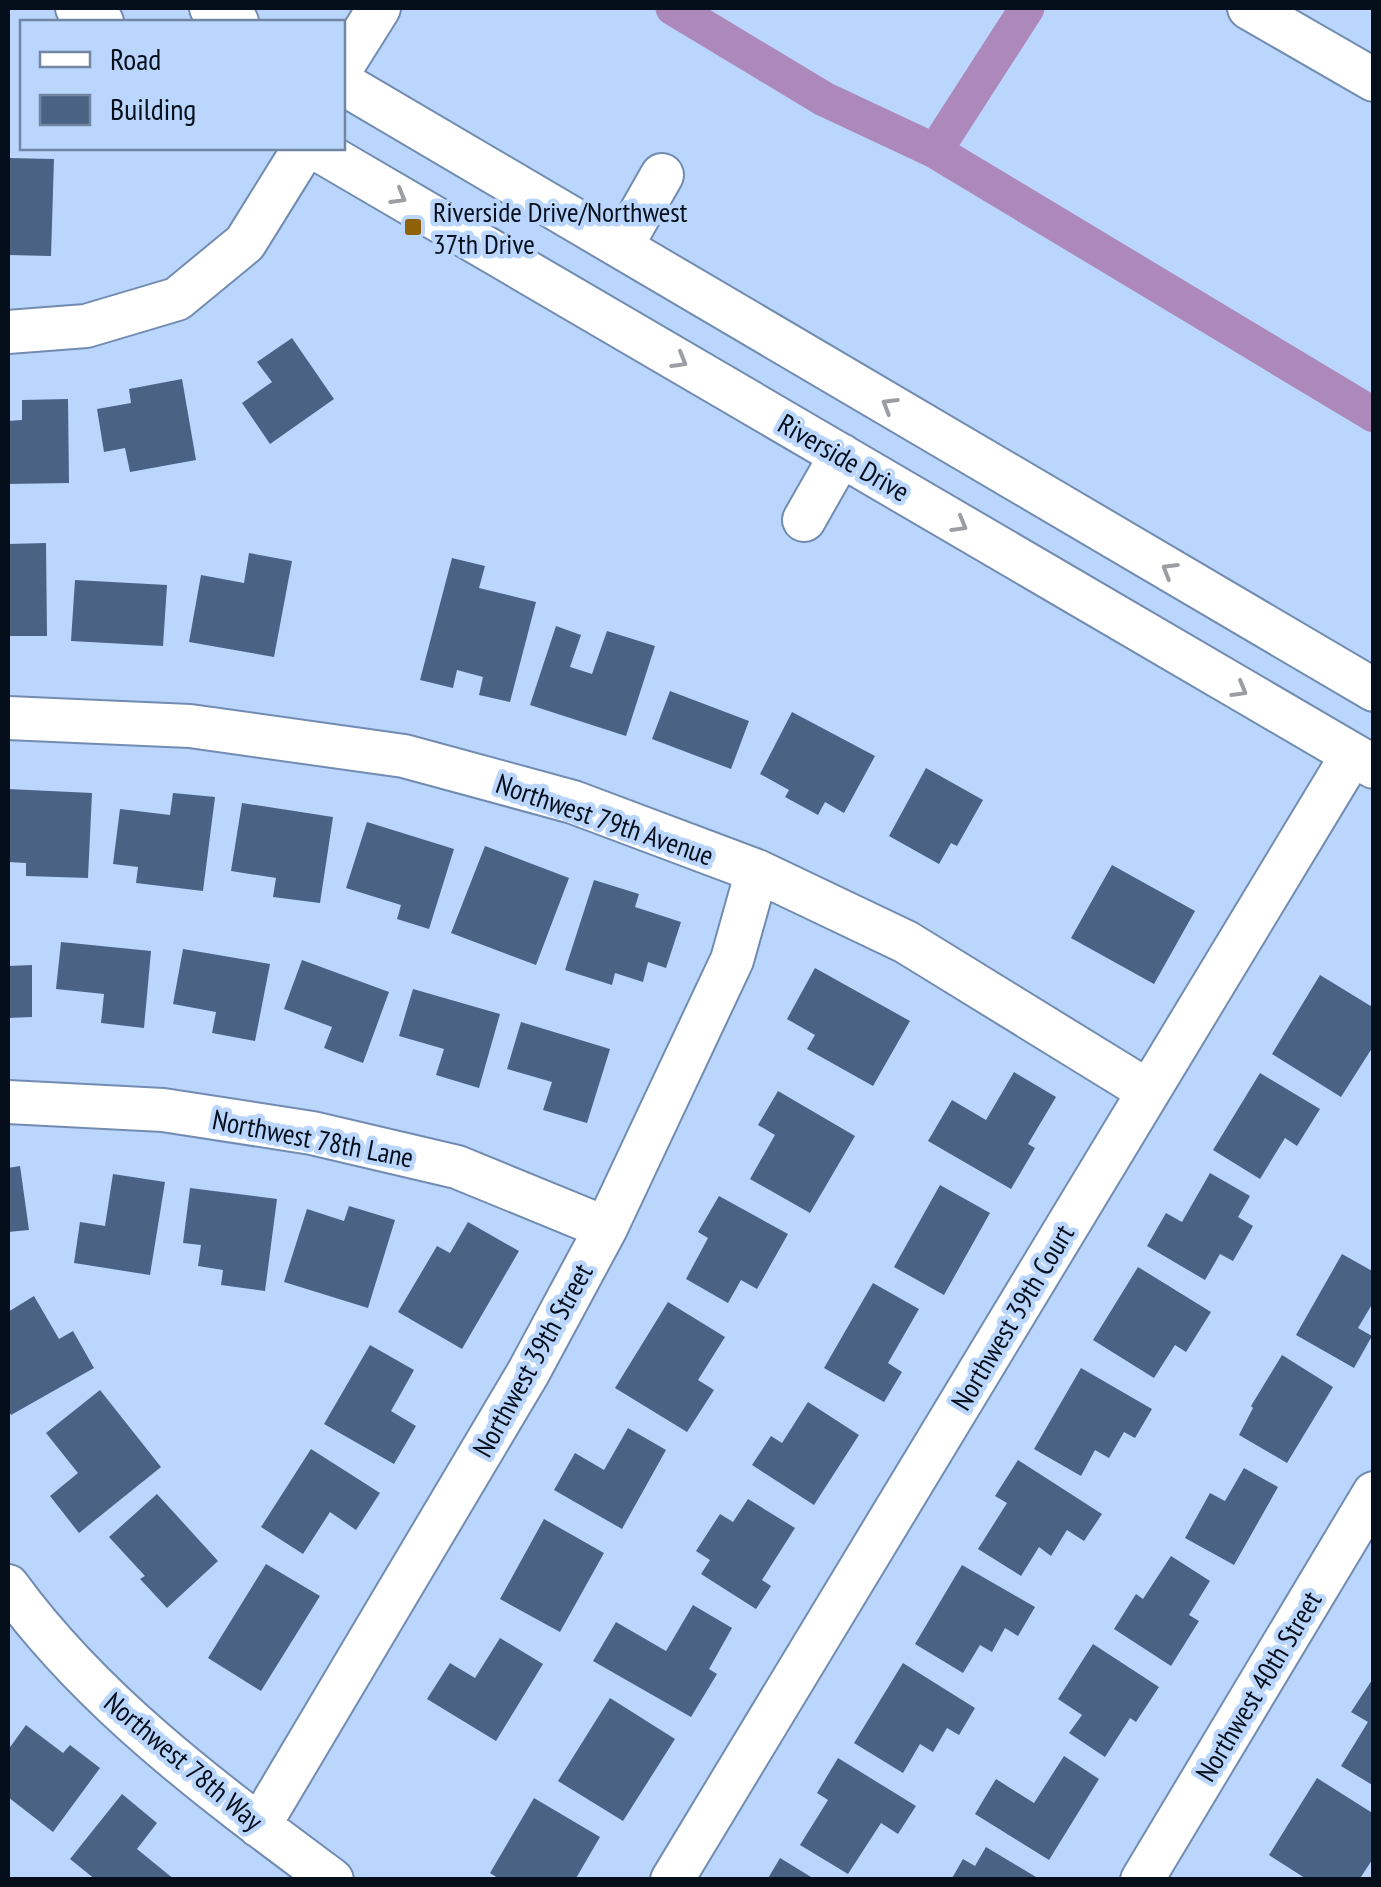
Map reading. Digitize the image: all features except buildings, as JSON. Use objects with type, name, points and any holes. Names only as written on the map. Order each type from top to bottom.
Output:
[{"type":"street","points":[[210,8],[232,20]]},
{"type":"street","points":[[345,62],[380,8]]},
{"type":"street","points":[[1249,8],[1374,80]]},
{"type":"street","points":[[345,85],[1374,690]]},
{"type":"street","points":[[8,332],[86,326],[177,299],[245,242],[303,150]]},
{"type":"street","name":"Riverside Drive","points":[[318,150],[1363,761]]},
{"type":"street","points":[[621,247],[662,175]]},
{"type":"street","points":[[804,520],[841,456]]},
{"type":"street","name":"Northwest 79th Avenue","points":[[8,718],[190,726],[404,756],[574,802],[757,871],[906,942],[1148,1091]]},
{"type":"street","name":"Northwest 39th Court","points":[[672,1880],[1148,1091],[1363,761]]},
{"type":"street","name":"Northwest 39th Street","points":[[259,1826],[528,1373],[606,1228],[732,960],[757,871]]},
{"type":"street","name":"Northwest 78th Lane","points":[[8,1102],[163,1110],[312,1133],[457,1167],[606,1228]]},
{"type":"street","name":"Northwest 40th Street","points":[[1142,1880],[1374,1493]]},
{"type":"street","name":"Northwest 78th Way","points":[[8,1586],[37,1626],[149,1738],[332,1880]]},
{"type":"waterway","points":[[673,8],[824,99],[935,151],[1374,415]]},
{"type":"waterway","points":[[935,151],[1027,8]]},
{"type":"place","name":"Riverside Drive/Northwest 37th Drive","points":[[413,227]]}]
